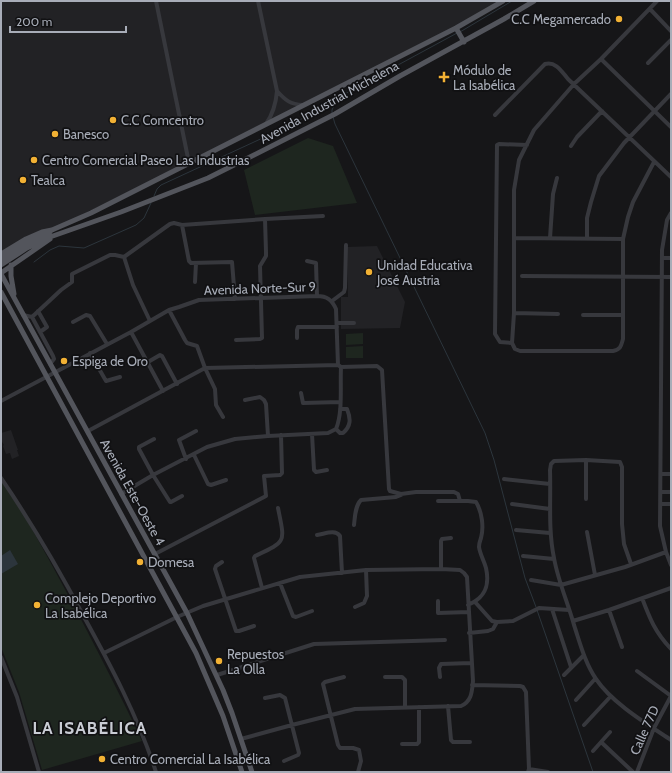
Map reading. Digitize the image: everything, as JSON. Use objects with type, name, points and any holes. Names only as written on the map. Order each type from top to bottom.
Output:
[{"type":"main road","name":"Avenida Industrial Michelena","points":[[1,273],[48,242],[52,233],[303,105],[457,29],[504,1]]},
{"type":"main road","name":"Avenida Industrial Michelena","points":[[1,254],[26,238],[42,232],[52,233],[142,204],[208,178],[335,114],[387,83],[534,1]]},
{"type":"main road","points":[[457,29],[463,40]]},
{"type":"main road","points":[[1,260],[52,233]]},
{"type":"main road","points":[[1,266],[26,246]]},
{"type":"main road","points":[[1,248],[9,248]]},
{"type":"main road","points":[[12,265],[11,276],[15,299]]},
{"type":"main road","name":"Avenida Este-Oeste 4","points":[[1,273],[187,613],[217,675],[230,707],[252,772]]},
{"type":"main road","points":[[2,294],[196,653],[223,716],[242,772]]},
{"type":"street","points":[[156,1],[189,163]]},
{"type":"street","points":[[258,1],[277,91],[271,118],[266,124]]},
{"type":"street","points":[[654,162],[632,202],[623,238],[623,338],[621,346],[618,350],[613,351],[520,351],[515,349],[512,343],[514,313],[514,190],[519,160],[534,130],[574,84],[601,59],[657,1]]},
{"type":"street","points":[[650,9],[671,31]]},
{"type":"street","points":[[648,64],[671,40]]},
{"type":"street","points":[[601,59],[671,127]]},
{"type":"street","points":[[495,115],[545,64],[555,64],[671,177]]},
{"type":"street","points":[[277,91],[293,104],[303,105]]},
{"type":"street","points":[[587,238],[588,213],[599,176],[629,137],[671,94]]},
{"type":"street","points":[[571,146],[602,111]]},
{"type":"street","points":[[512,343],[500,342],[495,334],[498,145],[527,145]]},
{"type":"street","points":[[550,238],[553,194],[557,178]]},
{"type":"street","points":[[671,213],[667,220],[662,258],[660,526],[666,552],[671,565]]},
{"type":"street","points":[[32,317],[61,290],[72,282],[72,274],[110,255],[124,257],[170,224],[174,223],[182,225],[323,216]]},
{"type":"street","points":[[236,340],[262,338],[260,266],[266,256],[265,219]]},
{"type":"street","points":[[182,225],[189,261],[191,263],[232,262],[235,299]]},
{"type":"street","points":[[514,238],[623,238]]},
{"type":"street","points":[[332,301],[344,292],[346,245]]},
{"type":"street","points":[[124,257],[132,285],[150,321]]},
{"type":"street","points":[[662,258],[671,258]]},
{"type":"street","points":[[307,261],[316,263],[317,296]]},
{"type":"street","points":[[195,282],[196,263]]},
{"type":"street","points":[[522,276],[671,277]]},
{"type":"street","name":"Avenida Norte-Sur 9","points":[[2,398],[47,377],[169,310],[199,300],[323,296],[332,301],[336,309],[340,366],[340,409],[339,422],[336,429]]},
{"type":"street","points":[[169,310],[185,340],[197,346],[205,368],[215,388],[216,405],[223,417]]},
{"type":"street","points":[[38,311],[47,327],[40,332]]},
{"type":"street","points":[[514,313],[558,314]]},
{"type":"street","points":[[23,315],[32,317],[54,359],[50,364]]},
{"type":"street","points":[[73,322],[86,315],[90,316],[107,344]]},
{"type":"street","points":[[583,315],[623,315]]},
{"type":"street","points":[[297,338],[298,327],[354,323]]},
{"type":"street","points":[[131,332],[163,391]]},
{"type":"street","points":[[90,353],[106,381],[120,377]]},
{"type":"street","points":[[148,362],[160,355],[162,356],[177,384]]},
{"type":"street","points":[[88,431],[205,368],[378,366],[382,370],[389,489],[401,494]]},
{"type":"street","points":[[301,393],[303,403],[340,402]]},
{"type":"street","points":[[245,400],[260,397],[264,400],[266,404],[268,436]]},
{"type":"street","points":[[122,494],[153,475],[207,447],[235,439],[328,433],[336,429],[340,433],[343,433],[348,428],[350,423],[349,415],[347,409],[340,409]]},
{"type":"street","points":[[186,459],[178,442],[196,431]]},
{"type":"street","points":[[312,434],[314,470],[316,472],[327,470]]},
{"type":"street","points":[[155,554],[266,496],[264,476],[280,475],[282,473],[282,435]]},
{"type":"street","points":[[154,438],[139,449],[170,502],[182,496]]},
{"type":"street","points":[[194,455],[208,484],[211,485],[226,480]]},
{"type":"street","points":[[631,564],[624,544],[622,524],[622,467],[620,462],[554,460],[551,464],[550,533],[554,559],[561,585],[584,655],[595,678],[611,696],[671,740]]},
{"type":"street","points":[[586,460],[586,499]]},
{"type":"street","points":[[661,474],[671,474]]},
{"type":"street","points":[[1,478],[51,557],[104,653],[126,695],[156,772]]},
{"type":"street","points":[[504,479],[550,484]]},
{"type":"street","points":[[354,525],[358,503],[361,500],[396,497],[401,494],[416,492],[452,491],[458,494],[460,501]]},
{"type":"street","points":[[661,492],[671,492]]},
{"type":"street","points":[[438,501],[476,502],[479,507],[482,520],[480,548],[486,567],[487,582],[483,595],[478,601],[468,605]]},
{"type":"street","points":[[512,504],[550,509]]},
{"type":"street","points":[[661,504],[671,504]]},
{"type":"street","points":[[262,588],[254,558],[255,556],[276,546],[281,541],[283,533],[278,508]]},
{"type":"street","points":[[516,530],[550,533]]},
{"type":"street","points":[[317,535],[335,532],[340,536],[342,573]]},
{"type":"street","points":[[586,532],[595,575]]},
{"type":"street","points":[[440,569],[441,541],[442,539],[451,538]]},
{"type":"street","points":[[531,580],[561,585],[666,552]]},
{"type":"street","points":[[523,556],[554,559]]},
{"type":"street","points":[[222,562],[216,566],[215,569],[236,631],[254,626]]},
{"type":"street","points":[[104,653],[187,613],[225,599],[300,577],[366,570],[440,569],[460,570],[467,577],[472,685],[470,698],[466,704],[461,706],[355,709],[241,739]]},
{"type":"street","points":[[355,607],[364,603],[367,596],[366,570]]},
{"type":"street","points":[[280,583],[293,616],[296,617],[312,611]]},
{"type":"street","points":[[573,621],[671,588]]},
{"type":"street","points":[[642,598],[660,638],[671,649]]},
{"type":"street","points":[[438,601],[438,613],[469,612]]},
{"type":"street","points":[[475,602],[492,621],[496,622],[513,621],[539,608],[569,610]]},
{"type":"street","points":[[552,609],[571,667]]},
{"type":"street","points":[[609,610],[622,647]]},
{"type":"street","points":[[469,633],[493,629],[496,622]]},
{"type":"street","points":[[217,675],[314,644],[445,640]]},
{"type":"street","points":[[564,675],[584,655]]},
{"type":"street","points":[[1,657],[17,697],[39,772]]},
{"type":"street","points":[[440,677],[441,664],[471,663]]},
{"type":"street","points":[[636,671],[671,696]]},
{"type":"street","points":[[344,677],[325,682],[323,684],[338,746],[340,748],[353,748],[359,750],[361,760],[358,772]]},
{"type":"street","points":[[385,677],[402,677],[405,680],[405,707]]},
{"type":"street","points":[[576,700],[595,678]]},
{"type":"street","points":[[472,685],[520,686],[525,690],[528,771],[548,772]]},
{"type":"street","points":[[265,698],[280,695],[285,698],[299,753],[284,761]]},
{"type":"street","points":[[584,725],[611,696]]},
{"type":"street","name":"Calle 77D","points":[[637,772],[654,728],[671,696]]},
{"type":"street","points":[[448,706],[451,740],[453,742],[470,742]]},
{"type":"street","points":[[402,744],[417,744],[419,742],[419,707]]},
{"type":"street","points":[[593,751],[610,732]]},
{"type":"street","points":[[601,742],[633,772]]},
{"type":"shaded area","points":[[1,1],[501,1],[481,13],[189,163],[1,254]]},
{"type":"shaded area","points":[[308,138],[333,146],[357,203],[255,215],[244,170]]},
{"type":"shaded area","name":"Unidad Educativa José Austria","points":[[377,246],[405,302],[400,328],[341,329],[341,297],[348,297],[347,247]]},
{"type":"shaded area","points":[[363,333],[363,344],[346,345],[346,334]]},
{"type":"shaded area","points":[[363,346],[363,358],[346,358],[346,347]]},
{"type":"shaded area","points":[[11,430],[19,456],[12,459],[10,453],[6,454],[1,440],[1,433]]},
{"type":"shaded area","name":"Complejo Deportivo La Isabélica","points":[[1,474],[74,606],[142,741],[42,770],[19,692],[1,647]]},
{"type":"shaded area","points":[[10,550],[18,564],[1,574],[1,556]]},
{"type":"waterway","points":[[460,32],[512,1]]},
{"type":"waterway","points":[[154,196],[157,189],[161,185],[280,130],[336,101],[339,97],[457,33]]},
{"type":"waterway","points":[[332,113],[336,101]]},
{"type":"waterway","points":[[333,117],[335,124],[485,433],[494,460],[525,578],[536,607]]},
{"type":"waterway","points":[[34,262],[50,250],[59,246],[84,248],[136,225],[144,218],[151,203]]},
{"type":"waterway","points":[[537,610],[593,772]]},
{"type":"place","name":"C.C Megamercado","points":[[619,19]]},
{"type":"place","name":"Módulo de La Isabélica","points":[[444,77]]},
{"type":"place","name":"C.C Comcentro","points":[[113,120]]},
{"type":"place","name":"Banesco","points":[[55,134]]},
{"type":"place","name":"Centro Comercial Paseo Las Industrias","points":[[34,160]]},
{"type":"place","name":"Tealca","points":[[23,180]]},
{"type":"place","name":"Unidad Educativa José Austria","points":[[369,272]]},
{"type":"place","name":"Espiga de Oro","points":[[64,361]]},
{"type":"place","name":"Domesa","points":[[140,562]]},
{"type":"place","name":"Complejo Deportivo La Isabélica","points":[[37,605]]},
{"type":"place","name":"Repuestos La Olla","points":[[219,661]]},
{"type":"place","name":"Centro Comercial La Isabélica","points":[[102,759]]},
{"type":"district","name":"LA ISABÉLICA","points":[[90,728]]}]
